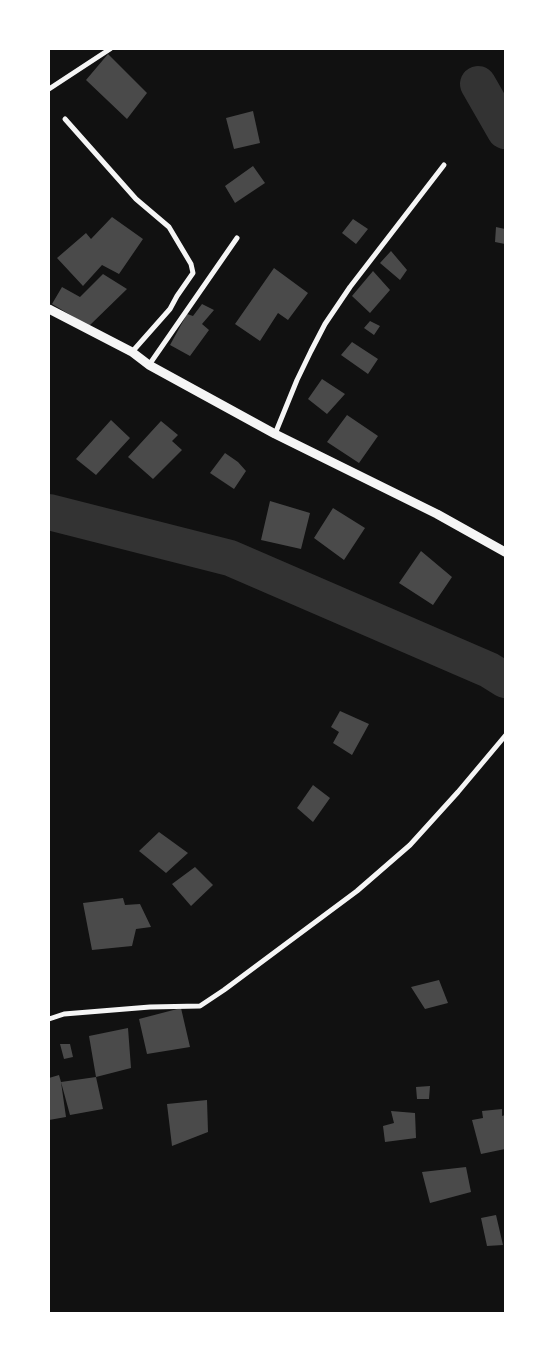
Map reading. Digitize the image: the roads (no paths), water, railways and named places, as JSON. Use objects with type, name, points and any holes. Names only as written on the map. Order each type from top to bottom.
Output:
[{"type":"street","points":[[49,89],[110,49]]},
{"type":"street","points":[[65,119],[136,199],[170,227],[191,264],[193,273],[170,309],[132,352]]},
{"type":"street","points":[[275,434],[310,351],[329,318],[374,255],[444,165]]},
{"type":"street","points":[[149,365],[237,238]]},
{"type":"street","points":[[49,309],[132,352],[149,365],[275,434],[437,514],[505,552]]},
{"type":"street","points":[[49,1019],[74,1013],[150,1007],[200,1006],[357,891],[410,845],[505,736]]},
{"type":"waterway","points":[[478,84],[505,131]]},
{"type":"waterway","points":[[49,512],[230,558],[489,670],[505,680]]}]
